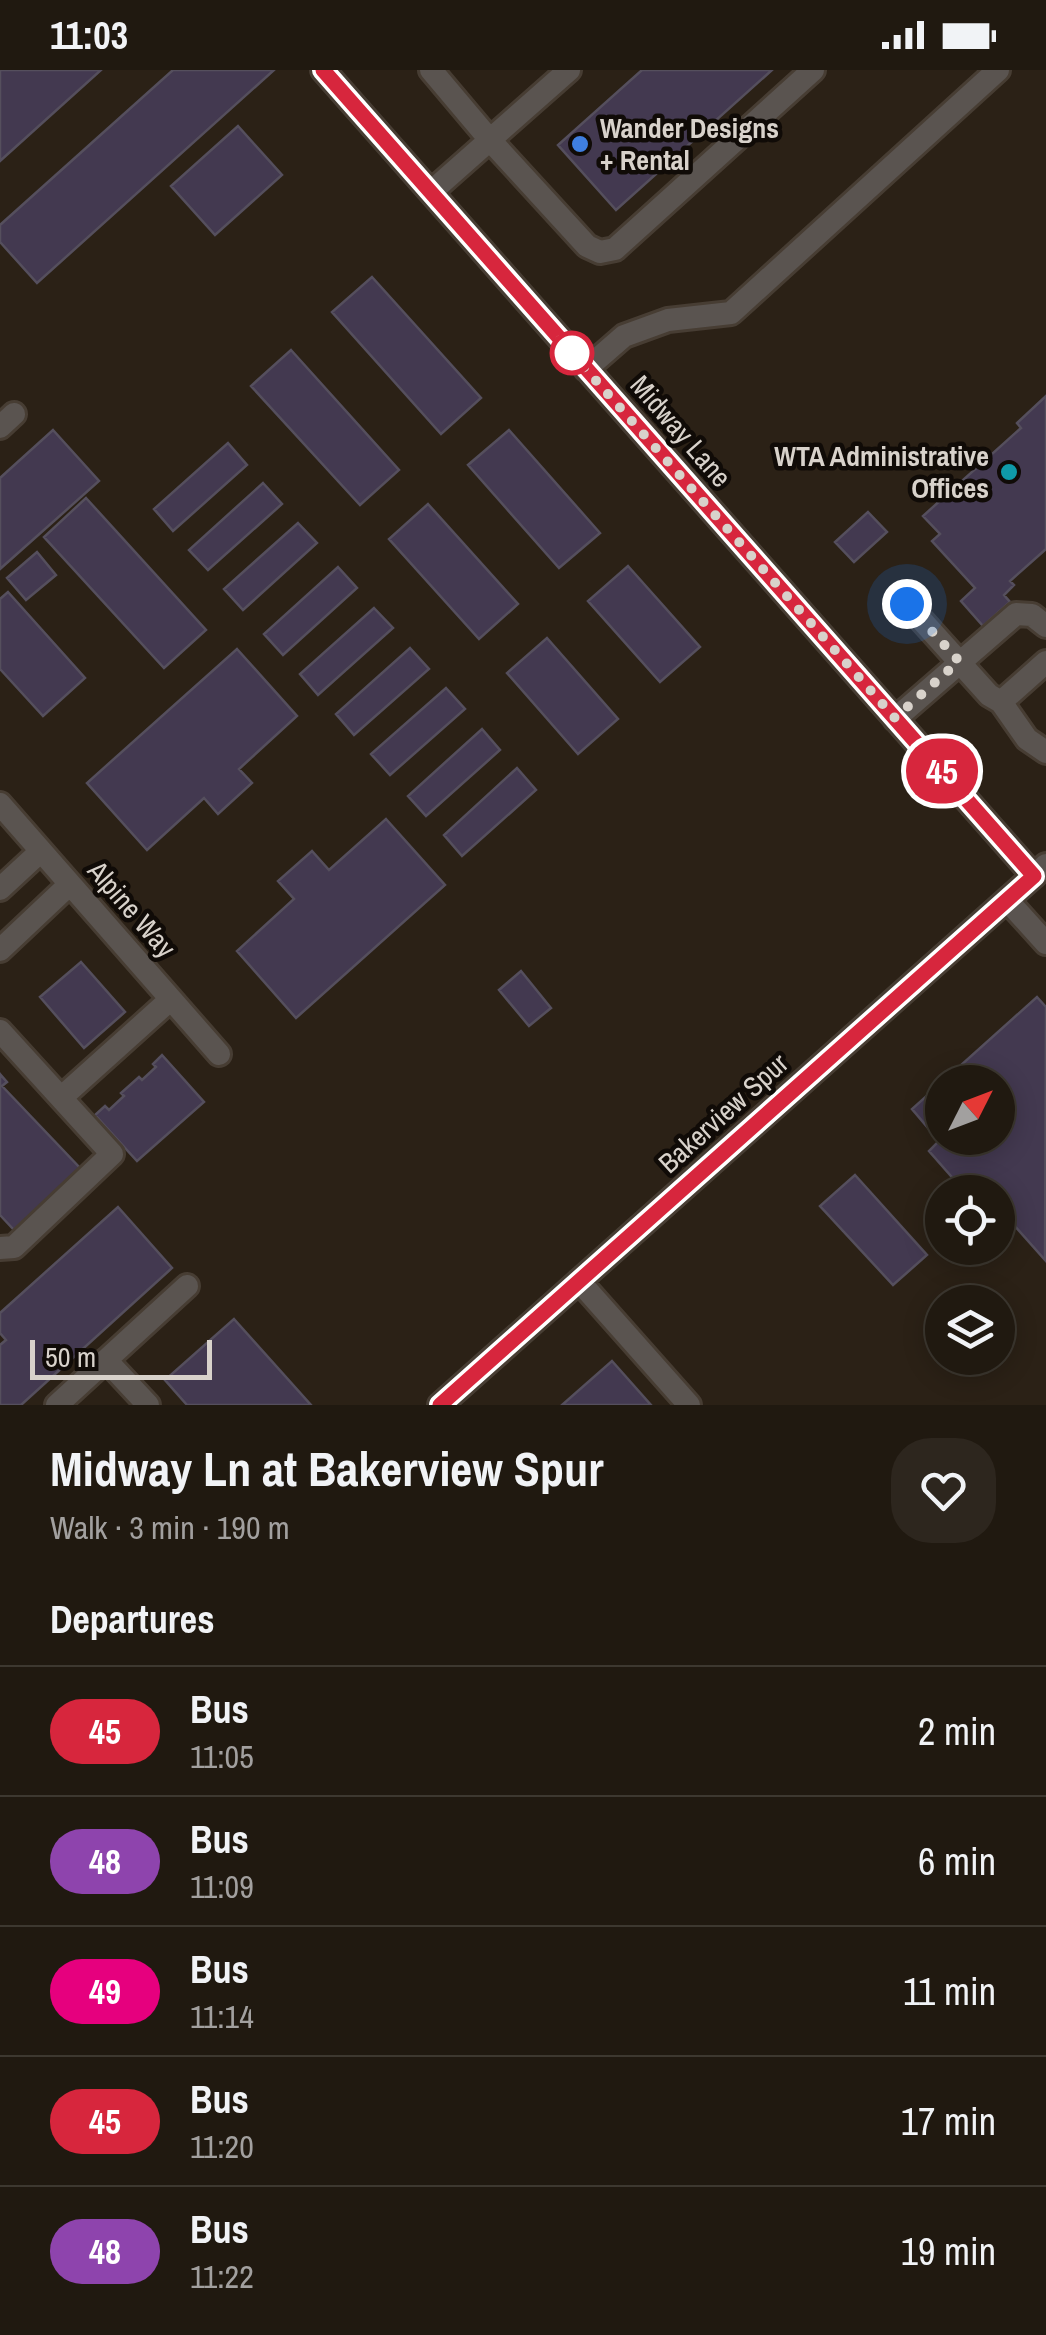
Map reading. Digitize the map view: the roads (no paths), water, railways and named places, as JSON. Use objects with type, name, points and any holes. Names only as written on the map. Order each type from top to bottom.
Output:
[{"type":"street","name":"Midway Lane","points":[[323,70],[895,718],[1040,871]]},
{"type":"street","points":[[431,70],[588,246],[600,252],[614,249],[813,70]]},
{"type":"street","points":[[430,192],[569,70]]},
{"type":"street","points":[[586,369],[624,336],[668,320],[731,313],[998,70]]},
{"type":"street","points":[[907,604],[990,695],[1001,702],[1027,738],[1046,752]]},
{"type":"street","points":[[895,718],[1016,614],[1032,615],[1046,626]]},
{"type":"street","points":[[1001,702],[1046,662]]},
{"type":"street","name":"Alpine Way","points":[[4,817],[41,851],[219,1054]]},
{"type":"street","points":[[0,889],[41,851]]},
{"type":"street","name":"Bakerview Spur","points":[[440,1405],[1040,871]]},
{"type":"street","points":[[0,950],[70,884]]},
{"type":"street","points":[[1007,900],[1046,943]]},
{"type":"street","points":[[62,1097],[171,999]]},
{"type":"street","points":[[0,1032],[112,1154],[14,1247],[0,1248]]},
{"type":"street","points":[[579,1282],[689,1405]]},
{"type":"street","points":[[58,1405],[187,1286]]},
{"type":"street","points":[[106,1360],[148,1405]]},
{"type":"place","name":"Wander Designs + Rental","points":[[580,144]]},
{"type":"place","name":"WTA Administrative Offices","points":[[1009,472]]}]
